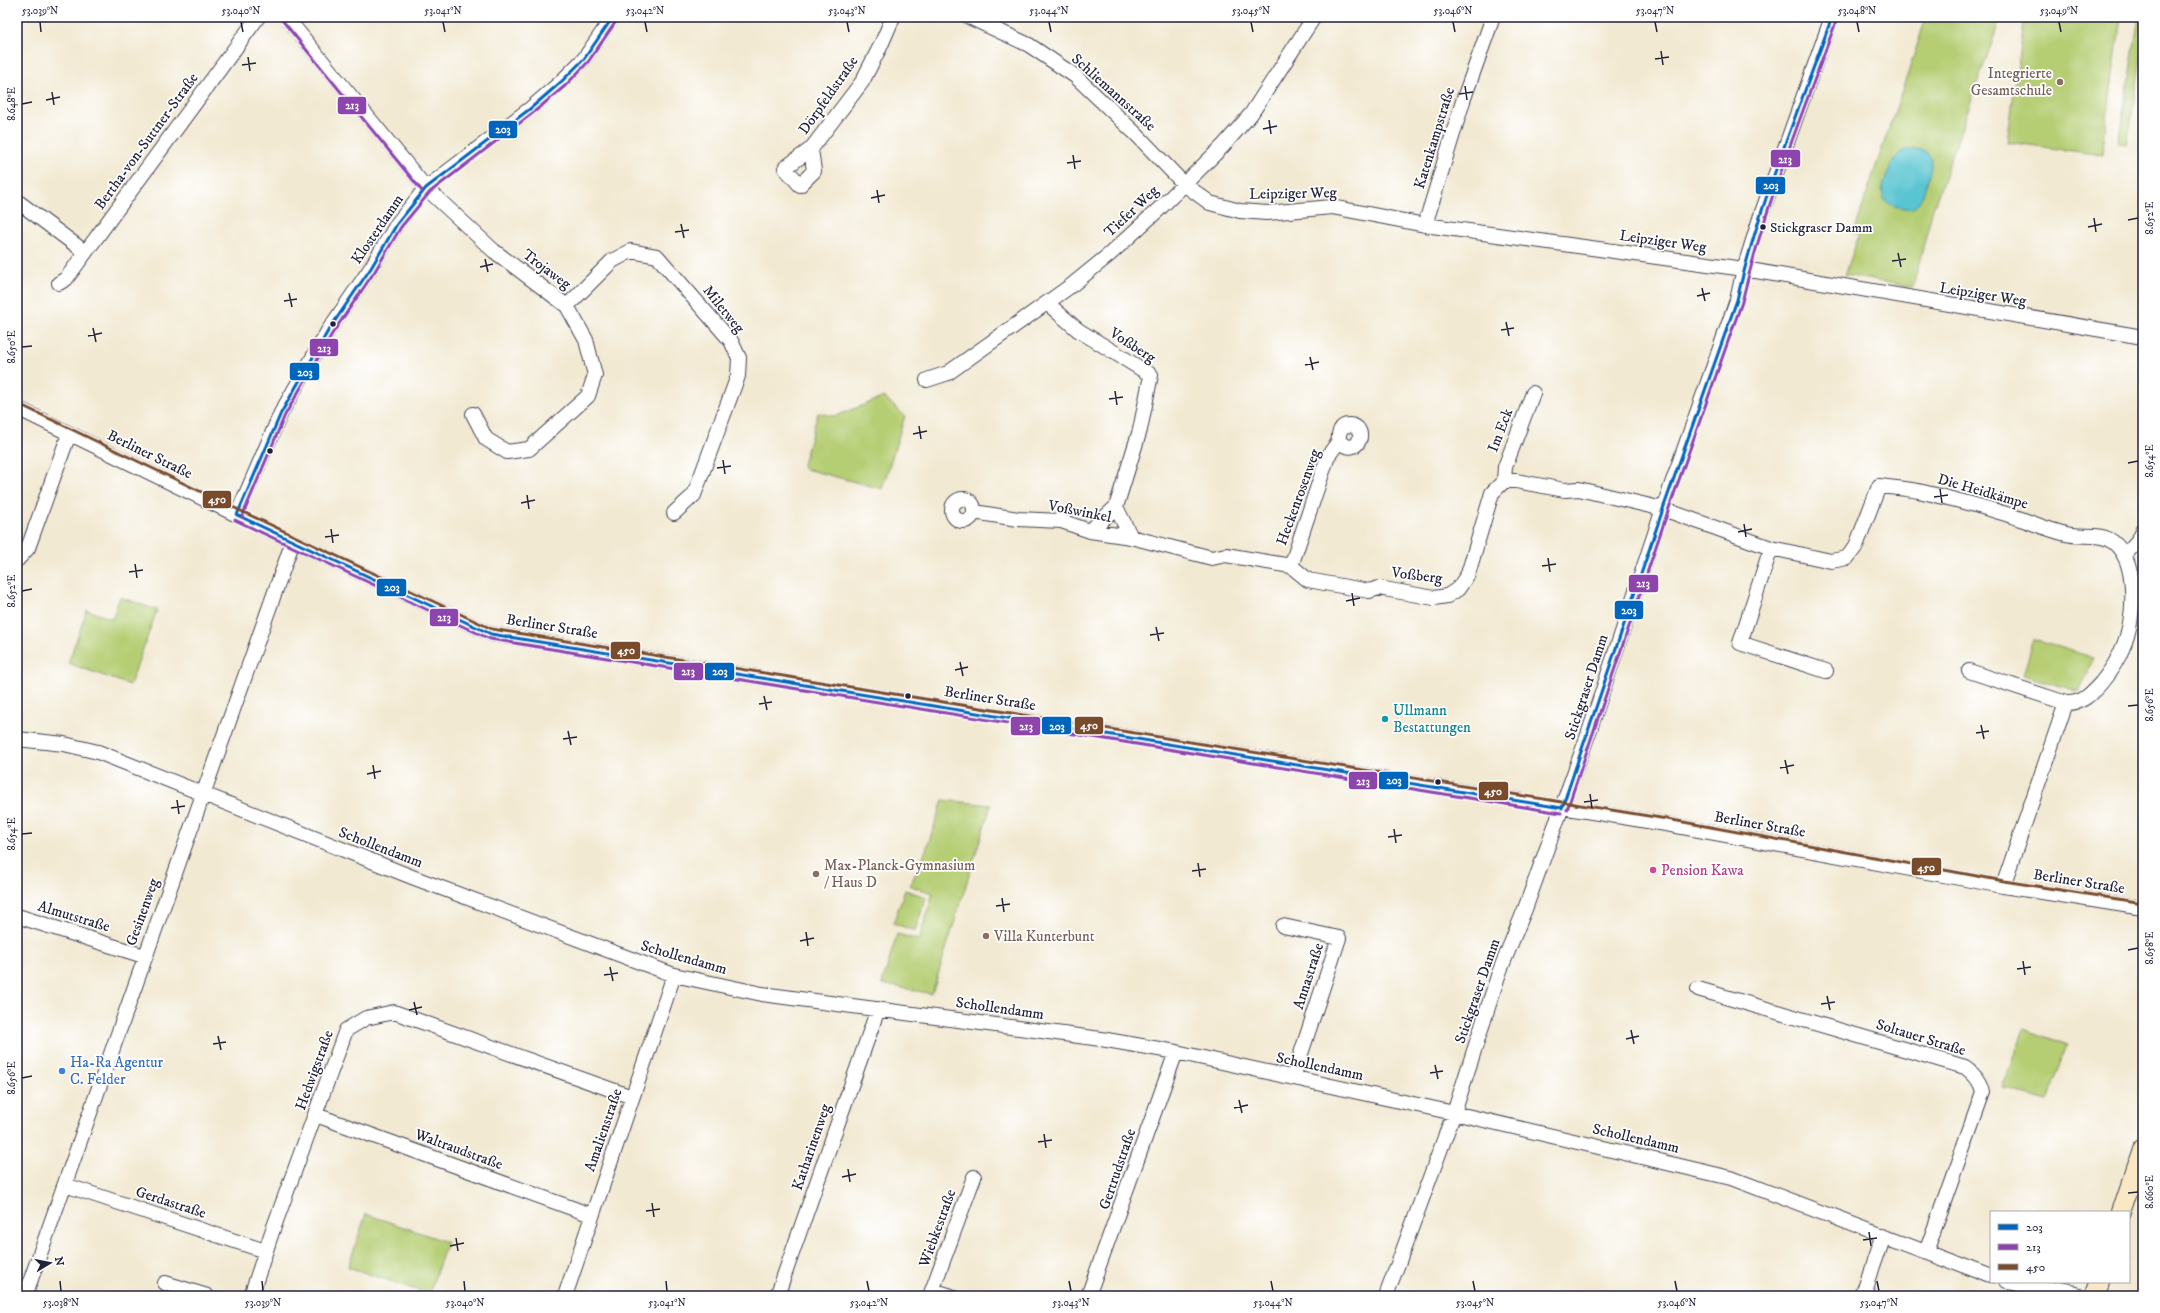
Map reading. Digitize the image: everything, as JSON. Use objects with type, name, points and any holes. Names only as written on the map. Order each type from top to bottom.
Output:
[{"type":"main road","points":[[2122,1211],[2143,1150]]},
{"type":"main road","points":[[2094,1296],[2099,1283]]},
{"type":"street","name":"Bertha-von-Suttner-Straße","points":[[59,284],[66,279],[258,17]]},
{"type":"street","name":"Trojaweg","points":[[286,17],[426,188],[494,251],[567,306],[586,340],[595,375],[588,396],[529,449],[508,452],[486,439],[473,414]]},
{"type":"street","name":"Klosterdamm","points":[[237,514],[281,413],[324,338],[371,268],[397,224],[426,188],[531,108],[561,82],[584,59],[613,17]]},
{"type":"street","name":"Dörpfeldstraße","points":[[811,149],[862,82],[882,45],[894,17]]},
{"type":"street","name":"Schliemannstraße","points":[[969,17],[1029,45],[1075,76],[1136,134],[1184,184]]},
{"type":"street","name":"Tiefer Weg","points":[[927,380],[948,373],[1047,303],[1110,254],[1184,184],[1252,114],[1314,17]]},
{"type":"street","name":"Katenkampstraße","points":[[1425,225],[1464,98],[1493,17]]},
{"type":"street","name":"Stickgraser Damm","points":[[1386,1296],[1454,1113],[1499,973],[1562,808],[1588,735],[1663,509],[1737,300],[1744,270],[1761,215],[1832,17]]},
{"type":"street","name":"Leipziger Weg","points":[[1184,184],[1210,204],[1240,211],[1267,213],[1332,206],[1425,225],[1744,270],[2143,337]]},
{"type":"street","points":[[17,201],[85,252]]},
{"type":"street","name":"Miletweg","points":[[567,306],[612,261],[631,251],[657,256],[731,341],[739,358],[738,376],[694,495],[674,513]]},
{"type":"street","name":"Voßberg","points":[[1047,303],[1078,330],[1151,375],[1140,430],[1116,507],[1090,531]]},
{"type":"street","name":"Im Eck","points":[[1504,481],[1505,466],[1533,393]]},
{"type":"street","name":"Berliner Straße","points":[[17,408],[293,541],[491,634],[1666,824],[2004,886],[2143,908]]},
{"type":"street","points":[[17,560],[28,548],[69,434]]},
{"type":"street","name":"Heckenrosenweg","points":[[1291,566],[1328,456],[1339,441]]},
{"type":"street","points":[[1504,481],[1516,481],[1565,490],[1579,489],[1663,509]]},
{"type":"street","name":"Voßberg","points":[[1131,537],[1212,558],[1226,555],[1291,566],[1308,580],[1369,591],[1380,588],[1434,598],[1447,596],[1458,589],[1468,574],[1492,493],[1504,481]]},
{"type":"street","name":"Die Heidkämpe","points":[[1663,509],[1771,548],[1831,561],[1847,558],[1856,546],[1879,486],[1926,492],[2006,514],[2066,534],[2096,536],[2111,540],[2125,555],[2130,576],[2133,607],[2124,646],[2116,663],[2094,691],[2075,703],[2066,703]]},
{"type":"street","points":[[1116,507],[1131,537]]},
{"type":"street","name":"Voßwinkel","points":[[974,512],[1018,519],[1061,521],[1090,531],[1131,537]]},
{"type":"street","points":[[2125,555],[2139,539],[2143,530]]},
{"type":"street","name":"Gesinenweg","points":[[25,1296],[144,956],[293,541]]},
{"type":"street","points":[[1771,548],[1740,643],[1826,671]]},
{"type":"street","points":[[1969,671],[2066,703],[2004,886]]},
{"type":"street","name":"Schollendamm","points":[[17,740],[64,744],[98,752],[202,795],[412,877],[674,975],[762,994],[1101,1039],[1176,1052],[1454,1113],[1731,1178],[1990,1277]]},
{"type":"street","name":"Almutstraße","points":[[17,916],[144,956]]},
{"type":"street","name":"Annastraße","points":[[1283,926],[1339,938],[1292,1078]]},
{"type":"street","name":"Amalienstraße","points":[[565,1296],[591,1215],[674,975]]},
{"type":"street","name":"Soltauer Straße","points":[[1698,989],[1965,1067],[1975,1074],[1982,1086],[1983,1092],[1926,1252]]},
{"type":"street","name":"Katharinenweg","points":[[776,1296],[878,1009]]},
{"type":"street","name":"Hedwigstraße","points":[[250,1296],[346,1030],[366,1018],[394,1012],[632,1097]]},
{"type":"street","name":"Gertrudstraße","points":[[1088,1296],[1176,1052]]},
{"type":"street","name":"Waltraudstraße","points":[[316,1115],[591,1215]]},
{"type":"street","name":"Wiebkestraße","points":[[951,1296],[931,1293],[974,1177]]},
{"type":"street","name":"Gerdastraße","points":[[65,1185],[265,1251]]},
{"type":"street","points":[[1862,1296],[1883,1235]]},
{"type":"street","points":[[165,1283],[206,1296]]},
{"type":"street","points":[[2011,1283],[2079,1296]]},
{"type":"green space","points":[[1926,17],[1999,17],[1998,25],[1932,212],[1913,287],[1845,275],[1859,235],[1854,234]]},
{"type":"green space","points":[[2025,17],[2121,17],[2102,155],[2007,142]]},
{"type":"green space","points":[[2139,17],[2143,17],[2143,47],[2127,144],[2118,143]]},
{"type":"green space","points":[[884,397],[905,416],[882,489],[802,468],[818,413],[836,416]]},
{"type":"green space","points":[[120,597],[157,610],[130,685],[68,663],[87,610],[112,619]]},
{"type":"green space","points":[[2034,639],[2094,658],[2078,691],[2023,675]]},
{"type":"green space","points":[[943,800],[991,805],[932,994],[882,984],[897,934],[919,940],[933,893],[910,886],[926,850]]},
{"type":"green space","points":[[905,890],[926,897],[915,931],[893,923]]},
{"type":"green space","points":[[2024,1029],[2068,1045],[2047,1101],[2002,1088]]},
{"type":"green space","points":[[366,1214],[447,1242],[429,1294],[348,1267]]},
{"type":"water","points":[[1908,149],[1922,151],[1928,154],[1932,159],[1929,176],[1922,197],[1914,208],[1909,209],[1889,204],[1885,200],[1882,191],[1883,185],[1894,160],[1898,155]]},
{"type":"transit line","name":"203","points":[[237,515],[281,413],[328,331],[371,268],[397,224],[426,188],[531,108],[561,82],[584,59],[613,17]]},
{"type":"transit line","name":"203","points":[[1562,808],[1663,509],[1737,300],[1756,228],[1768,192],[1832,17]]},
{"type":"transit line","name":"213","points":[[1567,810],[1668,511],[1742,302],[1751,266],[1773,194],[1837,19]]},
{"type":"transit line","name":"213","points":[[282,20],[422,191]]},
{"type":"transit line","name":"213","points":[[242,517],[285,415],[332,334],[375,271],[401,227],[430,192],[534,112],[565,86],[588,62],[617,20]]},
{"type":"transit line","name":"450","points":[[19,404],[239,510],[492,629],[1667,819],[2004,881],[2143,903]]},
{"type":"transit line","name":"203","points":[[237,515],[491,634],[1562,808]]},
{"type":"transit line","name":"213","points":[[235,520],[490,639],[1561,813]]},
{"type":"place","name":"Integrierte Gesamtschule","points":[[2060,82]]},
{"type":"place","name":"Stickgraser Damm","points":[[1763,227]]},
{"type":"place","name":"Ullmann Bestattungen","points":[[1385,719]]},
{"type":"place","name":"Pension Kawa","points":[[1653,870]]},
{"type":"place","name":"Max-Planck-Gymnasium / Haus D","points":[[816,874]]},
{"type":"place","name":"Villa Kunterbunt","points":[[986,936]]},
{"type":"place","name":"Ha-Ra Agentur C. Felder","points":[[62,1071]]}]
